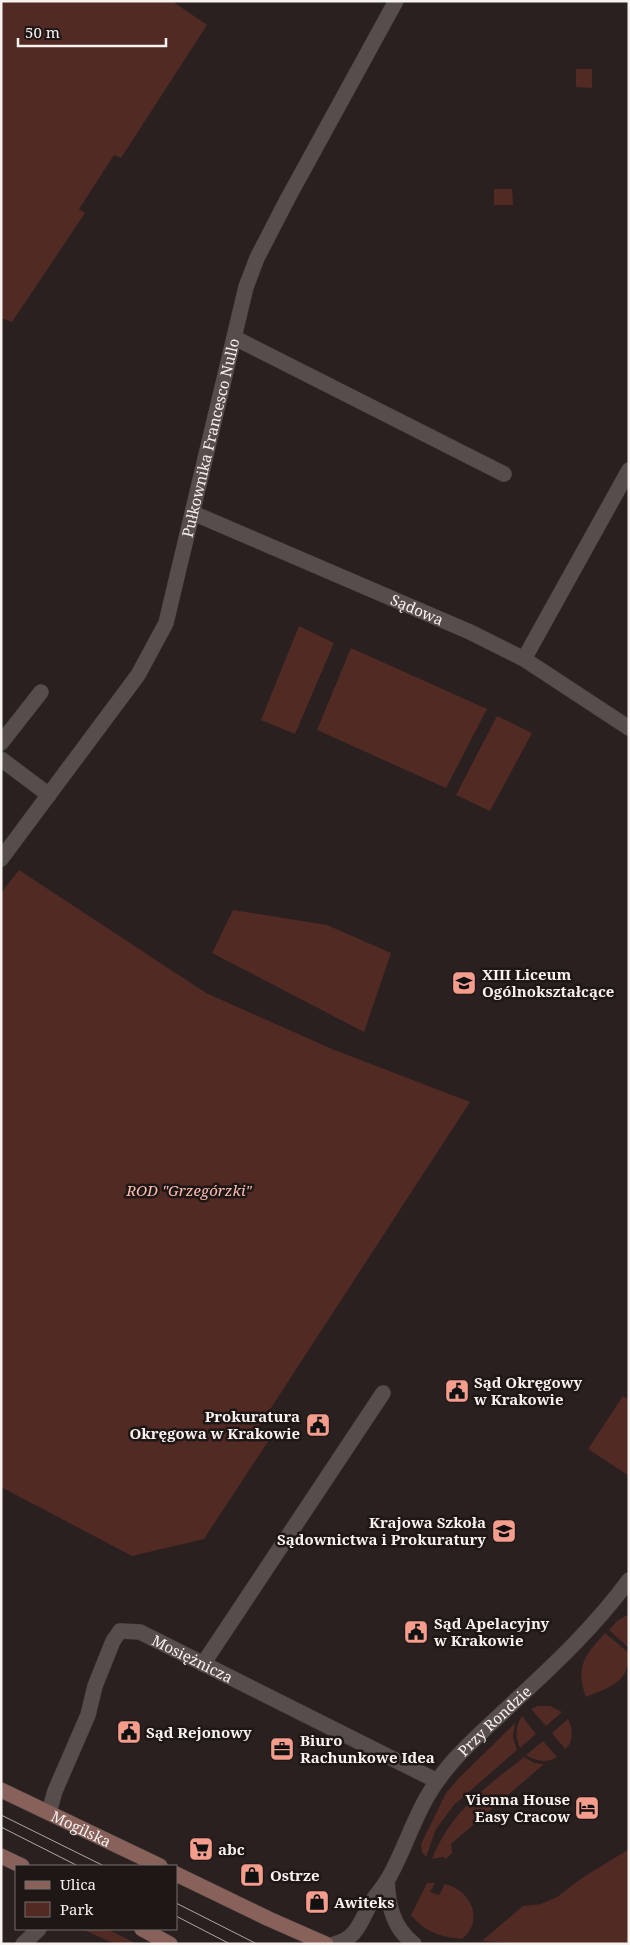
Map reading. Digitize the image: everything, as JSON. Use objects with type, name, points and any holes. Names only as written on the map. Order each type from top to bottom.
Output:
[{"type":"main road","name":"Mogilska","points":[[1,1790],[158,1865]]},
{"type":"main road","points":[[1,1856],[20,1865]]},
{"type":"main road","points":[[178,1875],[269,1919],[327,1944]]},
{"type":"main road","points":[[144,1930],[170,1944]]},
{"type":"street","name":"Pułkownika Francesco Nullo","points":[[1,859],[138,675],[166,623],[246,287],[257,258],[396,1]]},
{"type":"street","points":[[235,338],[504,474]]},
{"type":"street","points":[[524,659],[629,470]]},
{"type":"street","name":"Sądowa","points":[[193,513],[470,632],[524,659],[629,728]]},
{"type":"street","points":[[1,743],[41,692]]},
{"type":"street","points":[[1,759],[49,795]]},
{"type":"street","points":[[203,1664],[383,1392]]},
{"type":"street","name":"Przy Rondzie","points":[[334,1944],[344,1941],[353,1935],[364,1919],[372,1902],[387,1880],[437,1780],[462,1751],[584,1635],[629,1580]]},
{"type":"street","name":"Mosiężnicza","points":[[49,1812],[55,1792],[88,1716],[94,1686],[113,1641],[120,1631],[140,1632],[437,1780]]},
{"type":"street","points":[[387,1880],[390,1905],[396,1923],[404,1935],[414,1944]]},
{"type":"street","points":[[23,1944],[38,1930]]},
{"type":"green space","points":[[1,1],[172,1],[207,25],[121,158],[114,155],[79,209],[85,213],[12,322],[1,318]]},
{"type":"green space","points":[[576,69],[592,69],[592,88],[576,87]]},
{"type":"green space","points":[[494,189],[512,189],[513,205],[494,205]]},
{"type":"green space","points":[[299,626],[334,643],[295,734],[261,720]]},
{"type":"green space","points":[[351,648],[487,709],[446,788],[317,730]]},
{"type":"green space","points":[[497,716],[532,733],[490,811],[456,795]]},
{"type":"green space","name":"ROD \"Grzegórzki\"","points":[[19,870],[206,993],[332,1049],[470,1102],[256,1431],[269,1440],[204,1539],[132,1556],[1,1487],[1,893]]},
{"type":"green space","points":[[233,910],[327,925],[391,953],[364,1032],[212,953]]},
{"type":"green space","points":[[623,1396],[629,1400],[629,1476],[588,1449]]},
{"type":"green space","points":[[629,1614],[629,1648],[609,1630],[617,1621]]},
{"type":"green space","points":[[605,1633],[629,1653],[626,1671],[610,1687],[586,1697],[582,1677],[584,1662],[592,1648]]},
{"type":"green space","points":[[538,1706],[550,1706],[562,1712],[546,1726],[531,1709]]},
{"type":"green space","points":[[522,1716],[536,1734],[520,1748],[516,1732]]},
{"type":"green space","points":[[568,1719],[572,1735],[570,1743],[565,1749],[552,1733]]},
{"type":"green space","points":[[515,1723],[513,1737],[517,1750],[454,1805],[436,1829],[426,1857],[422,1852],[421,1844],[446,1793]]},
{"type":"green space","points":[[543,1741],[557,1757],[541,1761],[526,1755]]},
{"type":"green space","points":[[524,1757],[534,1763],[544,1764],[451,1844],[452,1853],[446,1859],[443,1857],[432,1859],[449,1827],[459,1814],[483,1790]]},
{"type":"green space","points":[[629,1849],[629,1944],[525,1944],[482,1941],[523,1906],[541,1904],[557,1897],[582,1878]]},
{"type":"green space","points":[[427,1883],[435,1883],[430,1892],[439,1895],[445,1884],[454,1887],[468,1899],[474,1915],[473,1924],[469,1932],[462,1939],[434,1933],[422,1926],[411,1915]]},
{"type":"green space","points":[[84,1930],[109,1930],[137,1944],[115,1944]]},
{"type":"tram line","points":[[1,1815],[102,1865]]},
{"type":"tram line","points":[[1,1827],[76,1865]]},
{"type":"tram line","points":[[178,1904],[257,1944]]},
{"type":"tram line","points":[[178,1917],[230,1944]]},
{"type":"place","name":"XIII Liceum Ogólnokształcące","points":[[464,983]]},
{"type":"place","name":"Sąd Okręgowy w Krakowie","points":[[457,1391]]},
{"type":"place","name":"Prokuratura Okręgowa w Krakowie","points":[[318,1425]]},
{"type":"place","name":"Krajowa Szkoła Sądownictwa i Prokuratury","points":[[504,1531]]},
{"type":"place","name":"Sąd Apelacyjny w Krakowie","points":[[416,1632]]},
{"type":"place","name":"Sąd Rejonowy","points":[[129,1732]]},
{"type":"place","name":"Biuro Rachunkowe Idea","points":[[282,1749]]},
{"type":"place","name":"Vienna House Easy Cracow","points":[[587,1808]]},
{"type":"place","name":"abc","points":[[201,1849]]},
{"type":"place","name":"Ostrze","points":[[252,1875]]},
{"type":"place","name":"Awiteks","points":[[317,1902]]}]
